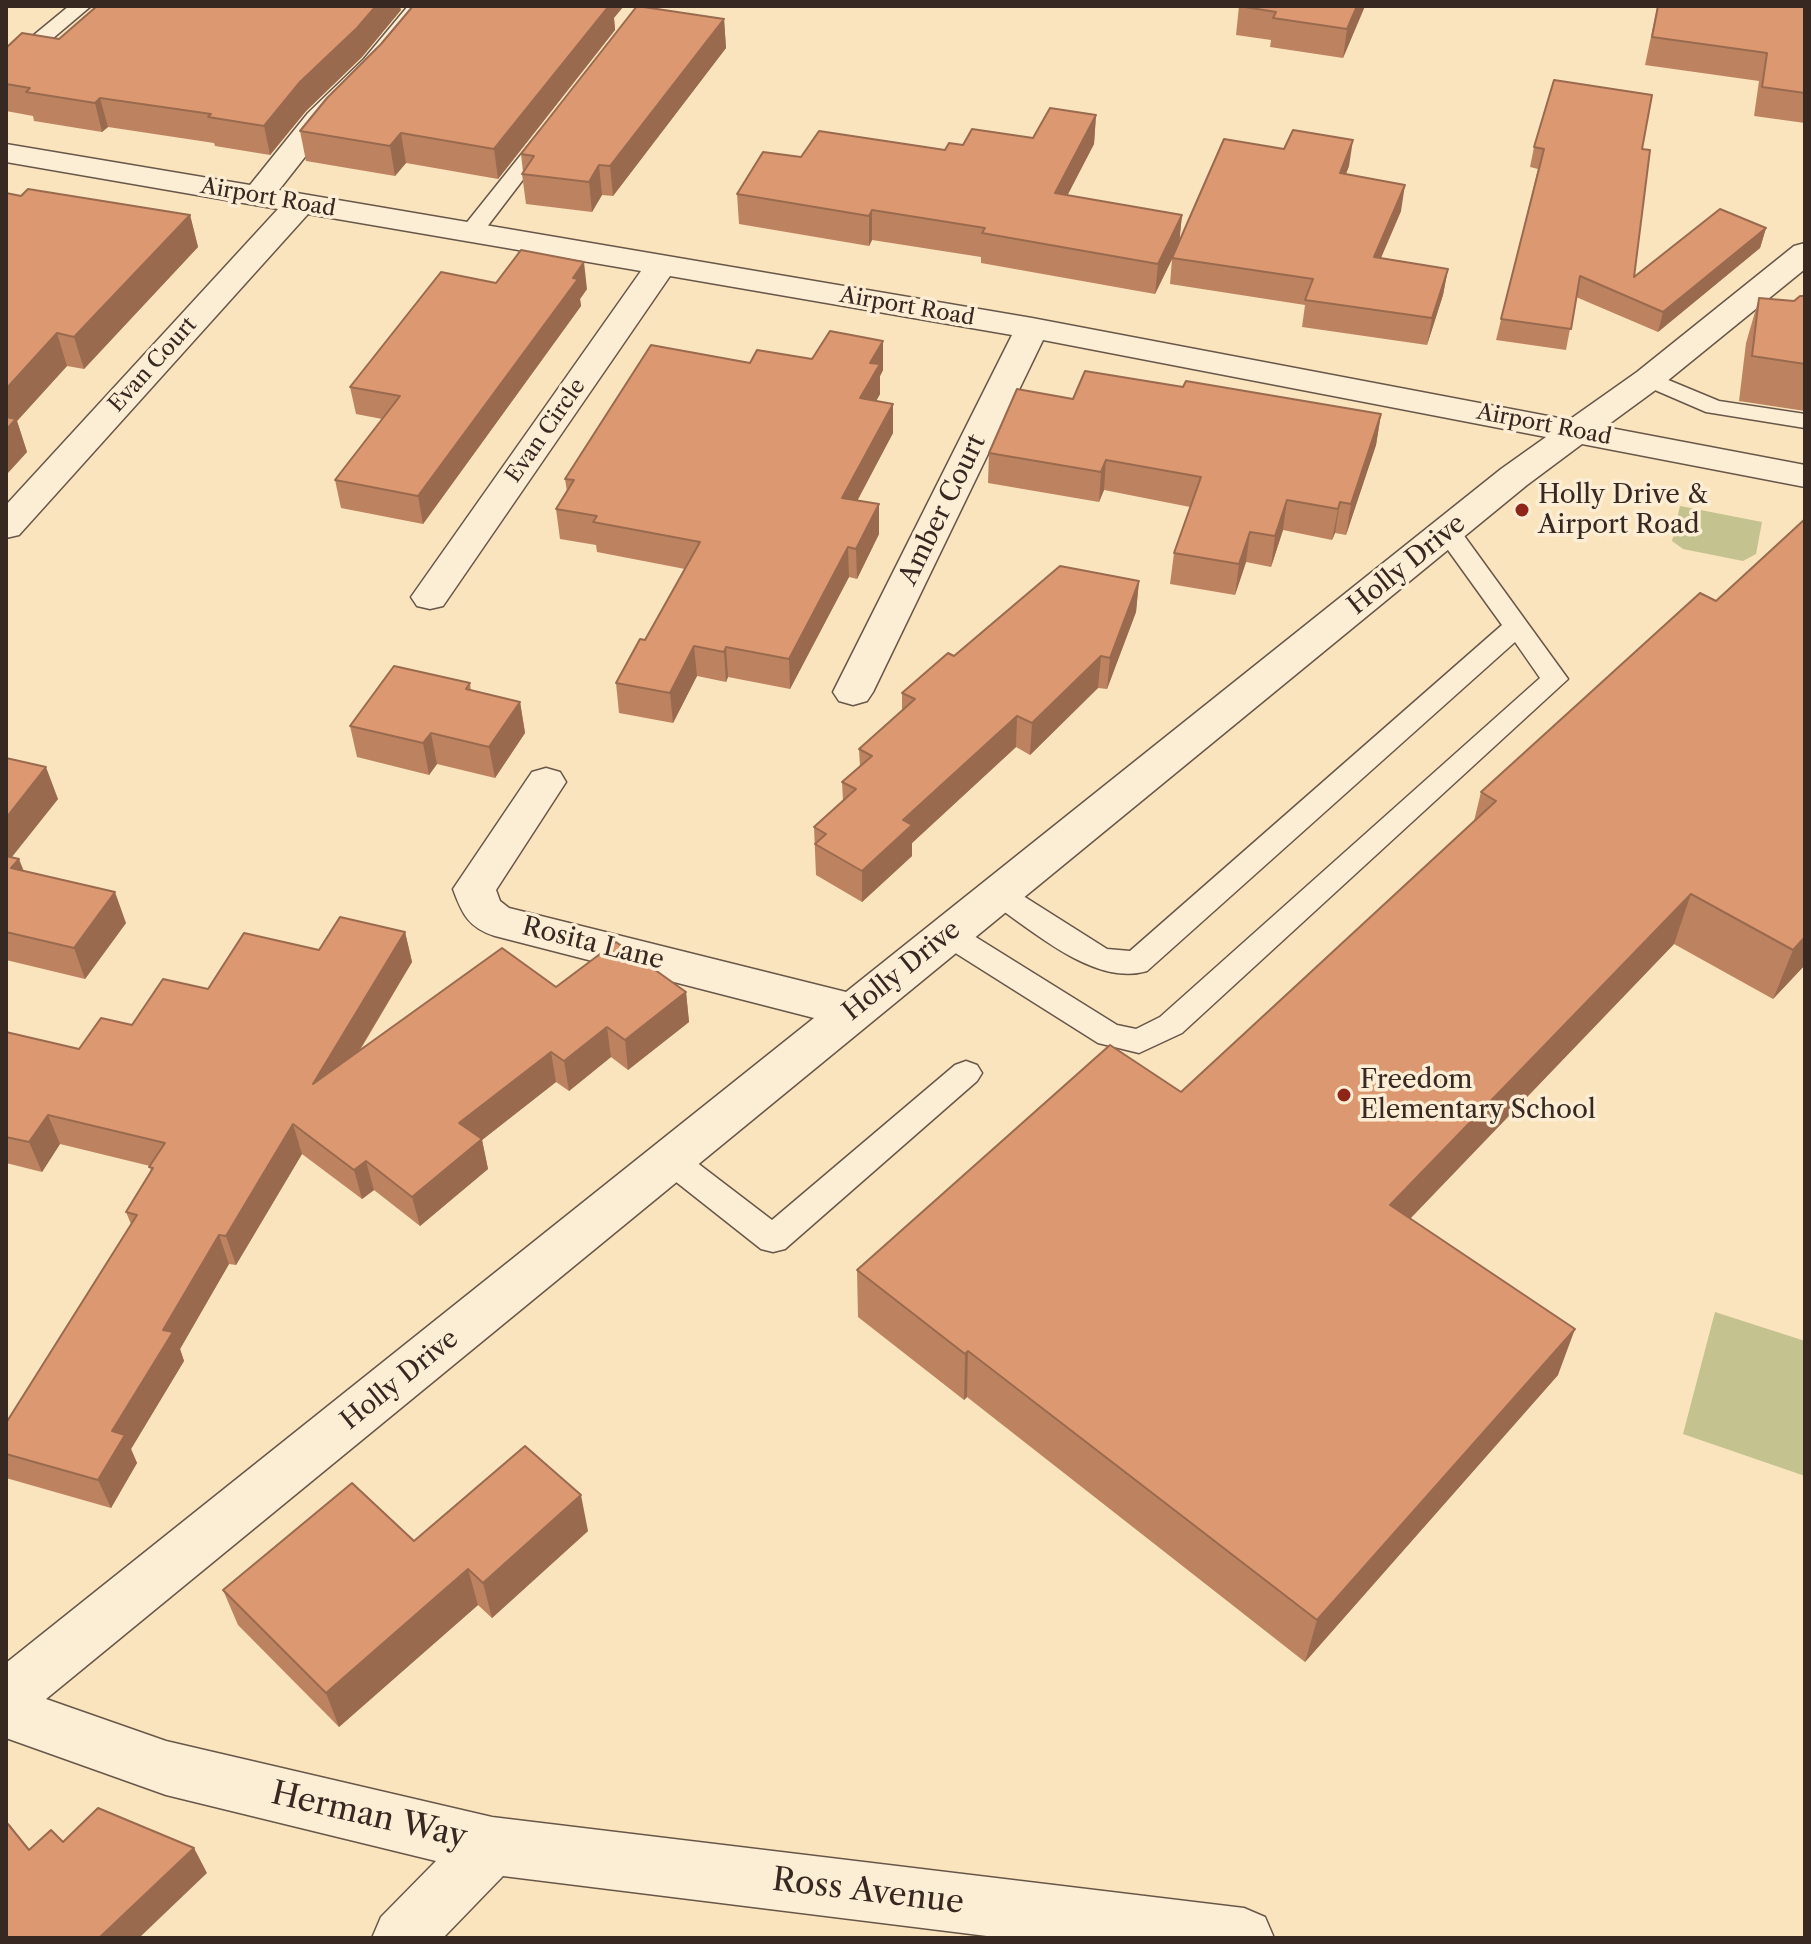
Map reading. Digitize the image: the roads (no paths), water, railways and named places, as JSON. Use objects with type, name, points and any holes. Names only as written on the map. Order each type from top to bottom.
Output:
[{"type":"street","points":[[257,197],[319,119],[362,79],[400,30],[424,6]]},
{"type":"street","name":"Airport Road","points":[[6,153],[1032,328],[1805,476]]},
{"type":"street","name":"Evan Court","points":[[6,527],[300,204]]},
{"type":"street","name":"Holly Drive","points":[[6,1697],[1575,430],[1791,281],[1805,253]]},
{"type":"street","name":"Evan Circle","points":[[430,597],[662,264]]},
{"type":"street","name":"Amber Court","points":[[853,692],[1032,328]]},
{"type":"street","name":"Rosita Lane","points":[[546,782],[474,889],[482,910],[495,920],[853,1011]]},
{"type":"street","name":"Herman Way","points":[[6,1711],[166,1768],[492,1846]]},
{"type":"street","name":"Herman Way","points":[[402,1938],[492,1846]]},
{"type":"street","name":"Ross Avenue","points":[[492,1846],[1244,1938]]},
{"type":"lane","points":[[6,68],[81,6]]},
{"type":"lane","points":[[472,231],[559,120]]},
{"type":"lane","points":[[1649,379],[1714,407],[1805,421]]},
{"type":"lane","points":[[948,934],[1109,1035],[1139,1041],[1171,1025],[1555,679],[1448,532]]},
{"type":"lane","points":[[999,894],[1101,960],[1136,963],[1515,628]]},
{"type":"lane","points":[[672,1161],[773,1239],[966,1073]]},
{"type":"place","name":"Holly Drive & Airport Road","points":[[1522,510]]},
{"type":"place","name":"Freedom Elementary School","points":[[1344,1095]]}]
